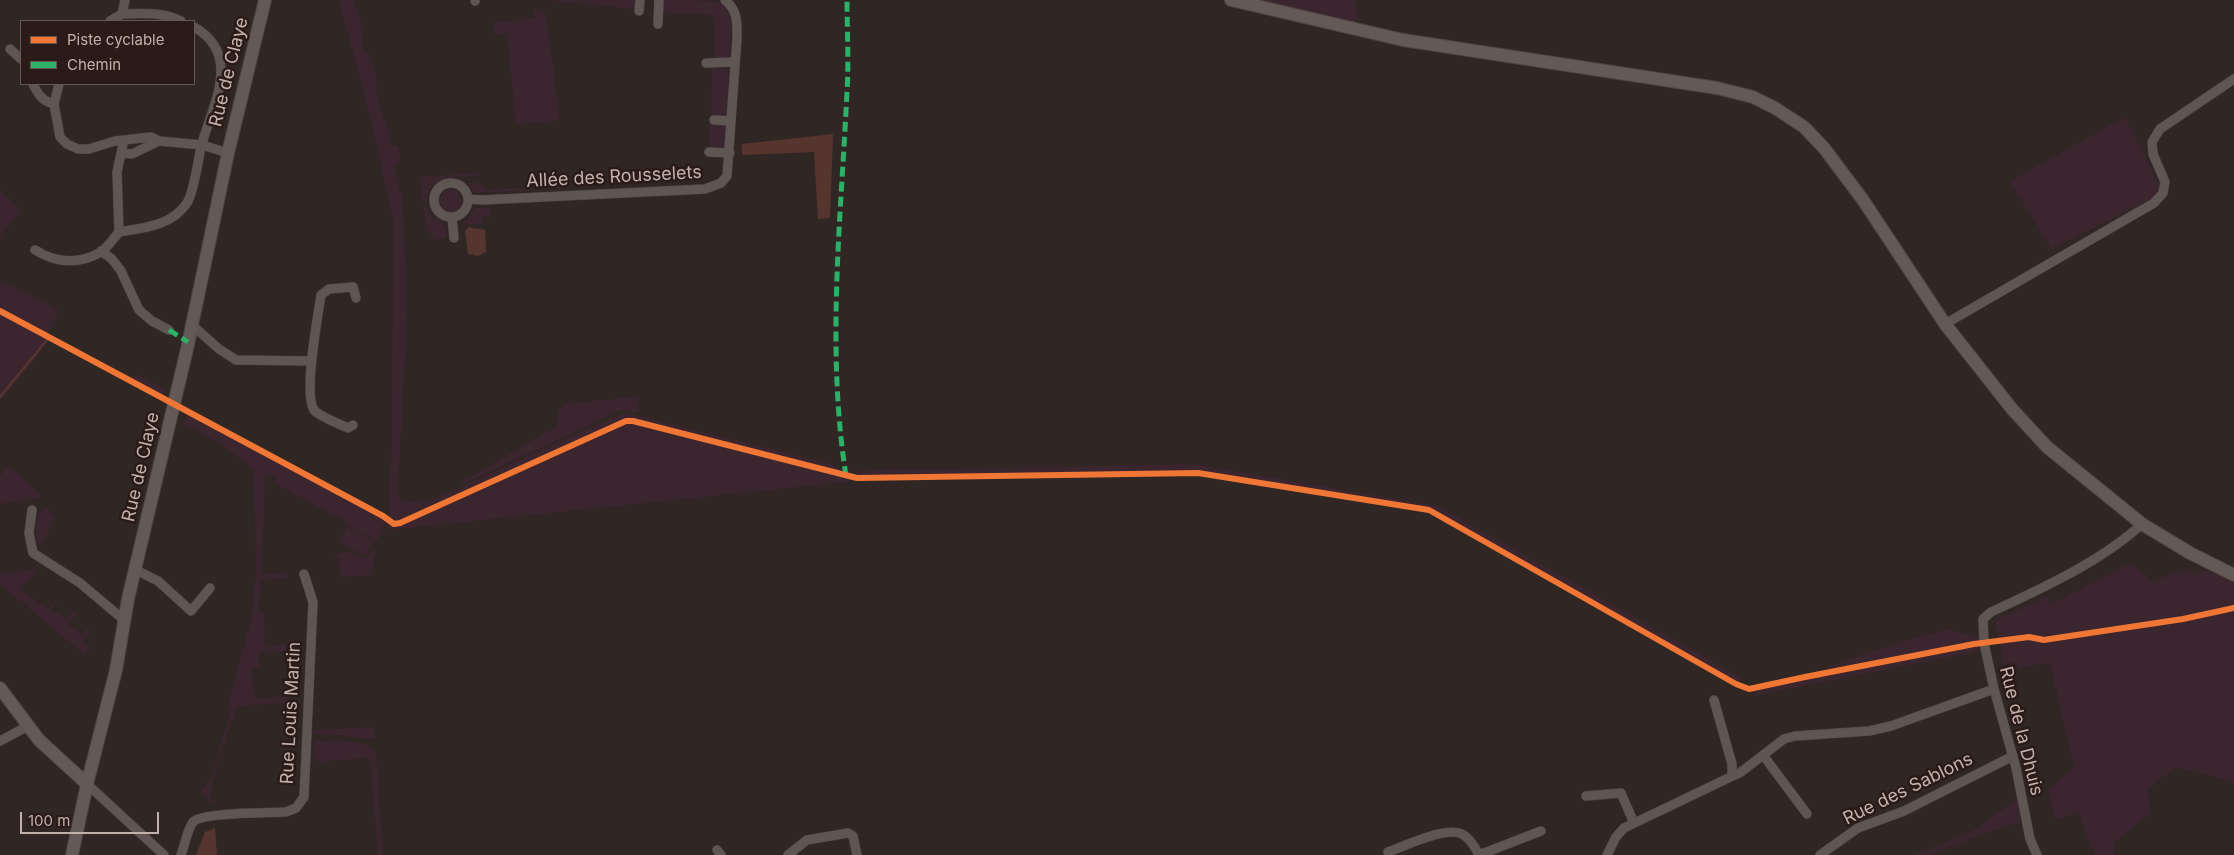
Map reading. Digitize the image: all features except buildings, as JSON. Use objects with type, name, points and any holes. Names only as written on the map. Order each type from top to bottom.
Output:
[{"type":"street","points":[[122,14],[126,0]]},
{"type":"street","name":"Rue de Claye","points":[[72,855],[116,670],[124,620],[192,325],[228,154],[265,0]]},
{"type":"street","points":[[639,11],[640,0]]},
{"type":"street","points":[[658,24],[659,0]]},
{"type":"street","name":"Allée des Rousselets","points":[[468,199],[482,200],[711,188],[721,183],[727,176],[730,153],[735,62],[740,21],[733,7],[725,0]]},
{"type":"street","points":[[1231,0],[1403,40],[1692,84],[1753,97],[1776,108],[1804,128],[1824,148],[1863,200],[1945,324],[2005,402],[2047,447],[2142,524],[2190,553],[2234,575]]},
{"type":"street","points":[[112,20],[122,14],[147,13],[179,20]]},
{"type":"street","points":[[35,250],[49,258],[64,261],[81,259],[101,251],[119,232],[146,228],[170,219],[187,202],[222,80],[217,53],[210,42],[195,28]]},
{"type":"street","points":[[10,49],[20,58]]},
{"type":"street","points":[[706,64],[735,62]]},
{"type":"street","points":[[1945,324],[2154,202],[2163,194],[2165,182],[2153,154],[2152,142],[2160,129],[2234,79]]},
{"type":"street","points":[[34,85],[38,94],[46,102],[54,104]]},
{"type":"street","points":[[58,85],[54,104],[60,137],[67,144],[78,149],[89,149],[124,140],[151,137],[159,141],[202,145],[228,154]]},
{"type":"street","points":[[714,120],[731,121]]},
{"type":"street","points":[[119,232],[117,172],[124,140]]},
{"type":"street","points":[[121,153],[132,154],[159,141]]},
{"type":"street","points":[[710,152],[730,153]]},
{"type":"street","points":[[456,184],[464,190],[468,199],[462,213],[452,217],[442,214],[436,207],[435,197],[440,188],[456,184]]},
{"type":"street","points":[[452,217],[454,238]]},
{"type":"street","points":[[101,251],[112,259],[121,271],[138,310],[152,321],[170,330]]},
{"type":"street","points":[[353,425],[348,428],[315,412],[312,405],[311,361],[321,295],[329,289],[353,287],[356,298]]},
{"type":"street","points":[[192,325],[218,349],[236,360],[311,361]]},
{"type":"street","points":[[32,510],[28,533],[33,553],[80,583],[124,620]]},
{"type":"street","name":"Rue de la Dhuis","points":[[2037,855],[2030,839],[2013,756],[1994,689],[1982,630],[1985,616],[2060,579],[2126,538],[2142,524]]},
{"type":"street","points":[[136,570],[158,581],[191,611],[210,588]]},
{"type":"street","name":"Rue Louis Martin","points":[[181,855],[194,821],[198,818],[212,815],[286,812],[296,808],[304,797],[313,607],[311,590],[304,574]]},
{"type":"street","points":[[0,688],[39,740],[164,855]]},
{"type":"street","points":[[1607,855],[1620,833],[1634,823],[1741,772],[1784,739],[1795,736],[1868,731],[1890,726],[1994,689]]},
{"type":"street","points":[[1714,700],[1732,764],[1732,776]]},
{"type":"street","points":[[0,741],[28,726]]},
{"type":"street","points":[[1763,755],[1807,814]]},
{"type":"street","name":"Rue des Sablons","points":[[1820,855],[1858,828],[1904,811],[2013,756]]},
{"type":"street","points":[[1586,796],[1621,793],[1634,823]]},
{"type":"street","points":[[1388,852],[1438,834],[1455,832],[1468,838],[1479,855],[1541,831]]},
{"type":"street","points":[[788,855],[808,840],[848,833],[853,836],[857,855]]},
{"type":"shaded area","points":[[339,0],[354,0],[365,32],[361,37],[364,52],[368,51],[376,71],[377,98],[390,135],[391,146],[399,146],[400,162],[395,164],[396,176],[403,201],[407,317],[398,490],[401,500],[411,503],[420,500],[427,511],[423,504],[621,414],[627,413],[829,463],[841,470],[840,474],[846,476],[847,482],[388,530],[392,443],[393,220],[371,120]]},
{"type":"shaded area","points":[[545,0],[635,0],[635,1],[633,9]]},
{"type":"shaded area","points":[[663,0],[718,1],[724,6],[728,12],[731,26],[730,58],[715,59],[715,18],[711,15],[662,13]]},
{"type":"shaded area","points":[[1263,0],[1355,0],[1358,18],[1354,23]]},
{"type":"shaded area","points":[[541,10],[546,14],[560,120],[516,125],[507,33],[495,34],[494,23],[535,17],[533,11]]},
{"type":"shaded area","points":[[712,68],[729,71],[727,113],[722,117],[711,118]]},
{"type":"shaded area","points":[[2125,117],[2163,193],[2051,249],[2010,181]]},
{"type":"shaded area","points":[[709,122],[724,122],[727,124],[725,147],[709,148]]},
{"type":"shaded area","points":[[833,134],[830,218],[818,219],[814,152],[742,155],[742,144]]},
{"type":"shaded area","points":[[477,173],[477,176],[445,179],[438,182],[432,187],[427,202],[423,202],[419,177]]},
{"type":"shaded area","points":[[467,183],[480,183],[488,190],[561,186],[560,188],[479,193],[473,191]]},
{"type":"shaded area","points":[[0,190],[22,210],[0,237]]},
{"type":"shaded area","points":[[451,190],[459,193],[462,201],[459,209],[451,212],[443,209],[440,201],[443,193]]},
{"type":"shaded area","points":[[423,207],[427,207],[433,219],[437,218],[445,226],[447,237],[433,240],[426,226]]},
{"type":"shaded area","points":[[490,207],[491,217],[482,218],[483,224],[465,224],[475,208]]},
{"type":"shaded area","points":[[469,227],[485,230],[486,252],[478,256],[468,254],[465,231]]},
{"type":"shaded area","points":[[0,281],[59,309],[39,355],[0,401]]},
{"type":"shaded area","points":[[138,375],[166,389],[161,397],[132,381],[131,377]]},
{"type":"shaded area","points":[[637,397],[639,413],[626,410],[619,411],[463,484],[462,482],[558,425],[558,412],[567,403]]},
{"type":"shaded area","points":[[191,414],[387,520],[377,541],[347,526],[345,521],[275,484],[276,475],[265,475],[262,574],[286,572],[286,578],[261,581],[259,612],[264,611],[265,647],[288,645],[285,651],[259,653],[260,667],[252,669],[254,698],[288,696],[288,703],[237,706],[216,767],[210,798],[213,803],[210,804],[201,791],[211,778],[232,708],[228,706],[251,620],[256,576],[254,470],[223,445],[182,423]]},
{"type":"shaded area","points":[[1192,464],[1438,506],[1742,678],[1736,684],[1429,510],[1198,473],[857,478],[854,471]]},
{"type":"shaded area","points":[[7,467],[12,468],[40,493],[41,498],[0,504],[0,476]]},
{"type":"shaded area","points":[[46,507],[56,517],[42,544],[38,542],[36,523],[39,514]]},
{"type":"shaded area","points":[[347,527],[374,541],[366,556],[338,542]]},
{"type":"shaded area","points":[[375,544],[372,575],[341,577],[339,561],[334,553],[352,552],[367,559]]},
{"type":"shaded area","points":[[2131,563],[2152,581],[2181,571],[2201,572],[2211,570],[2234,583],[2234,784],[2221,778],[2175,767],[2148,790],[2150,814],[2114,843],[2115,855],[2094,855],[2078,812],[2055,820],[2048,790],[2074,767],[2050,663],[2019,667],[2018,662],[2000,665],[2003,654],[1995,624],[1998,619],[2048,596],[2053,603]]},
{"type":"shaded area","points":[[0,567],[2,574],[31,569],[36,572],[20,590],[48,609],[56,599],[59,600],[51,609],[67,619],[73,610],[76,614],[68,624],[82,635],[87,628],[91,631],[83,640],[91,648],[85,655],[0,584]]},
{"type":"shaded area","points":[[1946,629],[1977,636],[1977,642],[1805,677],[1867,652]]},
{"type":"shaded area","points":[[1979,646],[1980,651],[1762,694],[1757,694],[1749,689],[1921,656]]},
{"type":"shaded area","points":[[375,727],[375,739],[313,733],[314,730]]},
{"type":"shaded area","points":[[314,742],[356,742],[371,747],[376,752],[383,855],[378,855],[370,758],[316,762],[316,757],[313,757]]},
{"type":"shaded area","points":[[2017,799],[2021,822],[1930,855],[1914,855],[1972,831]]},
{"type":"shaded area","points":[[215,828],[217,855],[196,855],[205,832]]},
{"type":"waterway","points":[[0,397],[47,340]]},
{"type":"marked path","points":[[846,476],[840,428],[836,332],[839,236],[848,80],[847,0]]},
{"type":"marked path","points":[[169,330],[188,342]]},
{"type":"cycle path","points":[[0,311],[383,516],[394,524],[400,523],[626,421],[633,421],[857,478],[1198,473],[1429,510],[1736,684],[1749,689],[1974,644],[2029,637],[2044,640],[2183,619],[2234,608]]}]
